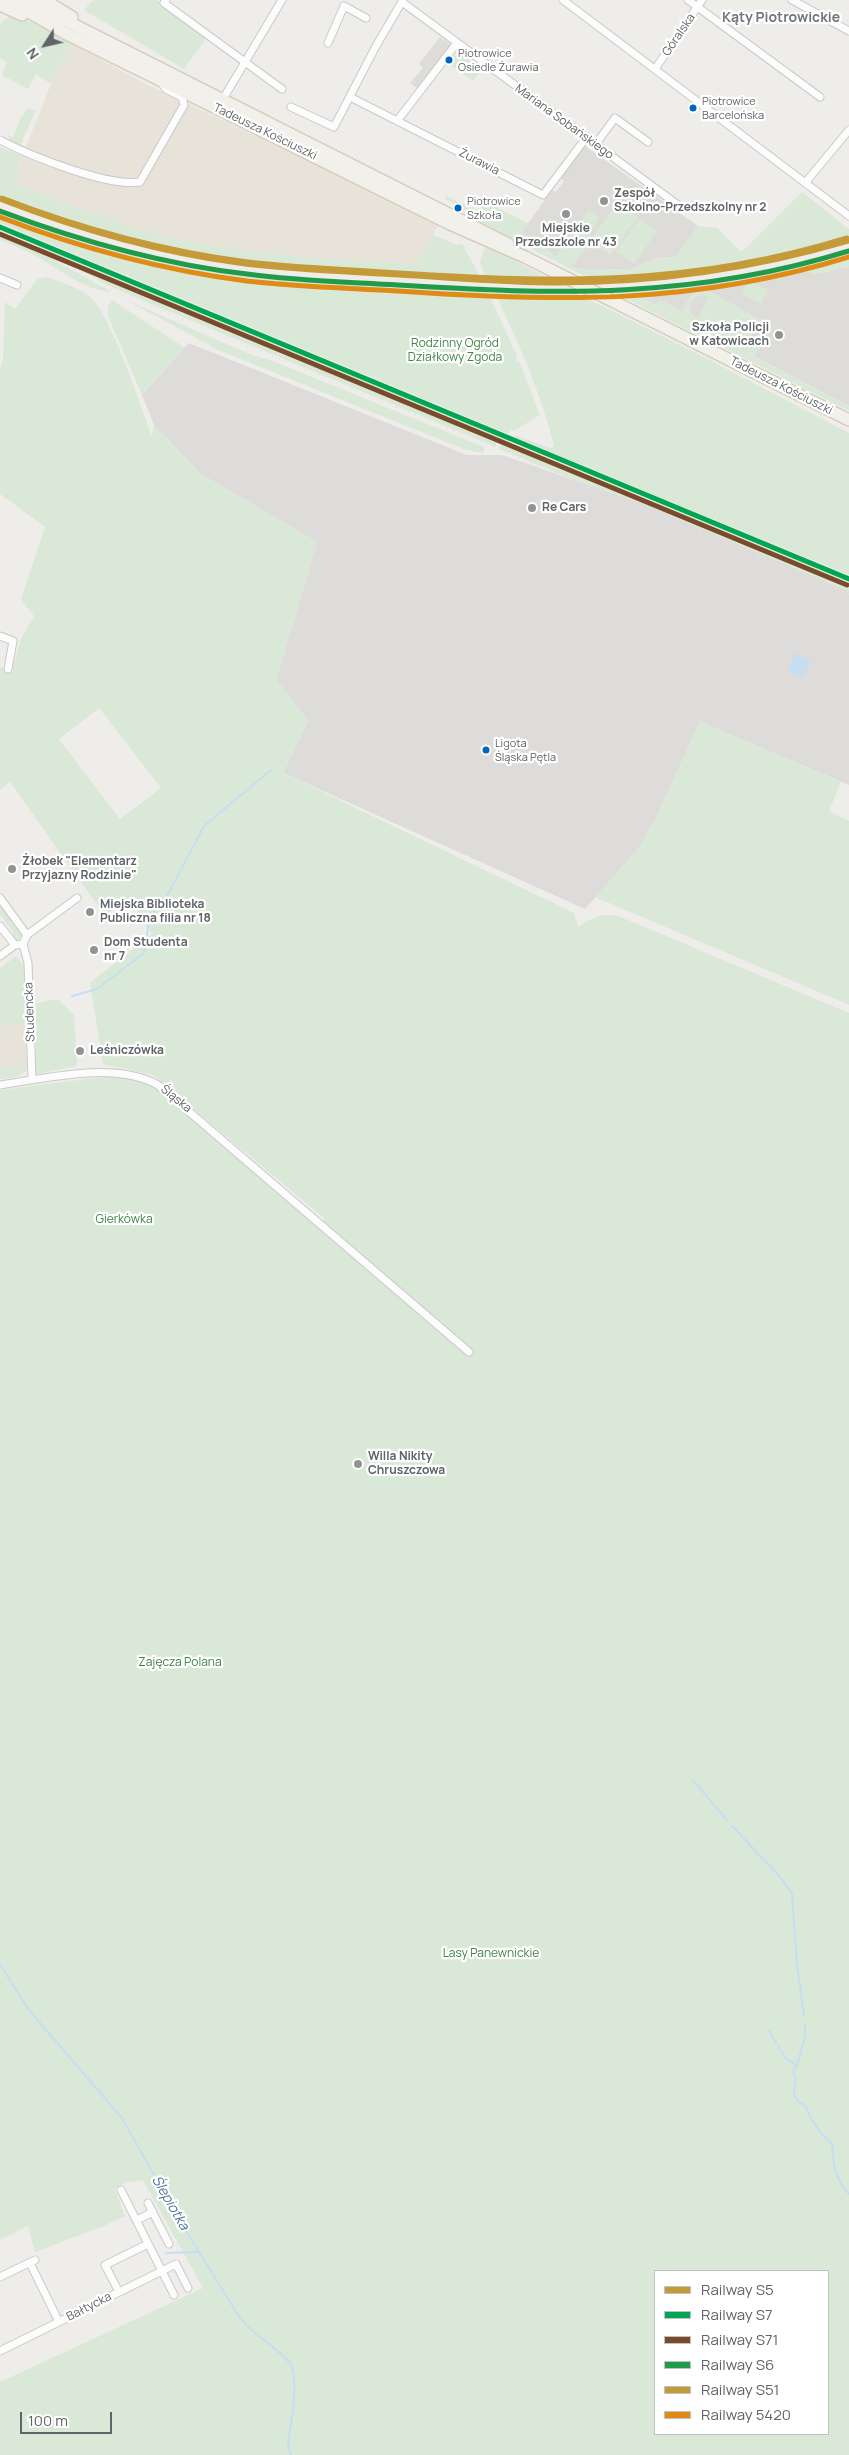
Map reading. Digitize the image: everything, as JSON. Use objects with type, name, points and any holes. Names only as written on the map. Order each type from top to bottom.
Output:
[{"type":"main road","name":"Tadeusza Kościuszki","points":[[8,0],[65,33],[160,81],[450,224],[525,257],[849,420]]},
{"type":"main road","name":"Tadeusza Kościuszki","points":[[25,0],[504,241],[525,257]]},
{"type":"main road","points":[[44,0],[98,36]]},
{"type":"main road","points":[[0,5],[65,33]]},
{"type":"street","points":[[223,99],[282,0]]},
{"type":"street","points":[[563,0],[849,216]]},
{"type":"street","points":[[688,0],[700,3],[820,97]]},
{"type":"street","points":[[792,0],[849,31]]},
{"type":"street","points":[[165,1],[282,89]]},
{"type":"street","points":[[291,106],[334,128],[376,46],[403,1]]},
{"type":"street","name":"Mariana Sobańskiego","points":[[403,1],[457,43],[678,205]]},
{"type":"street","name":"Góralska","points":[[655,70],[700,3]]},
{"type":"street","points":[[328,43],[344,6],[366,18]]},
{"type":"street","points":[[397,122],[457,43]]},
{"type":"street","points":[[0,140],[85,173],[126,183],[140,182],[184,105],[182,97],[166,89],[160,81]]},
{"type":"street","name":"Żurawia","points":[[350,97],[543,194],[586,138]]},
{"type":"street","points":[[595,145],[615,118],[648,142]]},
{"type":"street","points":[[804,183],[849,130]]},
{"type":"street","points":[[0,278],[16,285]]},
{"type":"street","points":[[0,636],[13,641],[8,669]]},
{"type":"street","points":[[0,898],[27,935]]},
{"type":"street","points":[[0,956],[14,945],[23,944],[27,935],[77,898]]},
{"type":"street","points":[[0,926],[14,945]]},
{"type":"street","name":"Studencka","points":[[23,944],[28,963],[32,1080]]},
{"type":"street","name":"Śląska","points":[[0,1085],[114,1072],[150,1080],[166,1090],[469,1352]]},
{"type":"street","points":[[121,2190],[174,2295]]},
{"type":"street","points":[[148,2203],[169,2244]]},
{"type":"street","points":[[137,2220],[153,2212]]},
{"type":"street","name":"Bałtycka","points":[[118,2292],[105,2265],[148,2244]]},
{"type":"street","name":"Bałtycka","points":[[0,2277],[32,2261],[59,2322]]},
{"type":"street","name":"Bałtycka","points":[[0,2351],[176,2264],[188,2288]]},
{"type":"shaded area","points":[[440,37],[451,45],[418,89],[410,83],[423,68],[419,64]]},
{"type":"shaded area","points":[[71,43],[142,82],[439,223],[418,264],[311,259],[185,241],[132,228],[102,214],[85,210],[17,185],[17,172],[26,147],[51,84]]},
{"type":"shaded area","name":"Zespół Szkolno-Przedszkolny nr 2","points":[[585,146],[698,226],[676,257],[657,258],[631,269],[585,270],[572,267],[521,233],[552,190],[556,192],[564,181],[560,178]]},
{"type":"shaded area","name":"Szkoła Policji w Katowicach","points":[[849,267],[849,406],[646,300],[654,296],[719,280],[802,268],[816,274]]},
{"type":"shaded area","points":[[189,343],[467,455],[502,455],[644,504],[849,591],[849,785],[700,722],[657,816],[639,848],[585,909],[283,773],[308,721],[276,680],[317,542],[201,474],[154,425],[142,395]]},
{"type":"shaded area","points":[[0,1025],[25,1025],[27,1070],[17,1077],[0,1079]]},
{"type":"green space","points":[[97,0],[157,0],[207,37],[184,69],[84,10],[91,2]]},
{"type":"green space","points":[[14,13],[71,43],[51,84],[36,74],[28,89],[2,75],[7,62],[0,58],[0,24]]},
{"type":"green space","points":[[458,52],[482,69],[473,81],[449,64]]},
{"type":"green space","points":[[40,101],[20,146],[10,141],[8,135],[13,137],[21,118],[17,116],[22,117],[27,108],[35,111]]},
{"type":"green space","points":[[0,147],[22,156],[17,172],[17,185],[85,210],[102,214],[132,228],[185,241],[311,259],[418,264],[433,235],[458,245],[462,244],[480,276],[316,267],[233,259],[152,244],[113,234],[0,196]]},
{"type":"green space","points":[[802,192],[849,229],[849,236],[755,260],[662,273],[597,279],[590,279],[481,223],[472,215],[474,210],[490,204],[528,223],[522,233],[556,256],[572,234],[588,244],[572,267],[585,270],[631,269],[657,258],[676,257],[698,226],[717,228],[740,251],[744,250]]},
{"type":"green space","points":[[446,196],[472,208],[477,205],[471,213],[445,199]]},
{"type":"green space","points":[[618,202],[638,217],[610,255],[590,241]]},
{"type":"green space","name":"Rodzinny Ogród Działkowy Zgoda","points":[[0,208],[107,244],[217,268],[317,279],[485,286],[517,356],[516,361],[519,361],[540,415],[514,431],[511,430],[509,434],[0,223]]},
{"type":"green space","points":[[588,210],[600,218],[585,239],[573,231]]},
{"type":"green space","points":[[639,218],[657,231],[634,264],[616,251]]},
{"type":"green space","points":[[0,233],[34,249],[112,292],[80,283],[42,259],[0,240]]},
{"type":"green space","points":[[27,240],[509,441],[508,443],[496,441],[496,447],[151,304],[107,285]]},
{"type":"green space","points":[[489,247],[551,280],[485,276],[480,262],[484,249]]},
{"type":"green space","points":[[849,248],[849,267],[816,274],[802,268],[752,275]]},
{"type":"green space","name":"Lasy Panewnickie","points":[[48,277],[75,288],[90,297],[107,321],[116,341],[152,437],[154,425],[201,474],[317,542],[276,679],[308,721],[283,773],[574,913],[578,927],[598,916],[621,917],[849,1013],[849,2455],[0,2455],[0,2382],[203,2288],[143,2180],[128,2182],[115,2189],[125,2216],[104,2226],[35,2252],[28,2226],[0,2240],[0,1090],[118,1075],[131,1077],[159,1089],[319,1226],[325,1219],[153,1075],[103,1064],[90,983],[152,934],[128,898],[105,916],[10,782],[0,790],[0,667],[12,672],[20,641],[34,616],[21,599],[45,527],[0,494],[0,368],[3,360],[5,302],[15,309],[37,279]],"holes":[[[99,708],[161,788],[120,819],[59,739]]]},
{"type":"green space","points":[[718,280],[647,298],[647,301],[849,406],[849,411],[609,290]]},
{"type":"green space","points":[[749,281],[768,290],[761,304],[742,294]]},
{"type":"green space","points":[[492,287],[570,290],[849,433],[849,575],[514,437],[515,435],[550,448],[554,446],[542,405],[527,365]]},
{"type":"green space","points":[[700,290],[711,292],[761,320],[764,325],[765,334],[763,343],[755,357],[656,305],[659,299],[682,311],[690,296]],"holes":[[[703,295],[709,297],[697,319],[691,313],[691,303],[696,297]],[[747,318],[757,322],[760,332],[756,341],[747,345],[736,340]]]},
{"type":"green space","points":[[112,300],[185,348],[142,395],[108,316],[108,306]]},
{"type":"green space","points":[[128,301],[252,355],[270,360],[484,447],[484,453],[466,450],[218,350]]},
{"type":"green space","points":[[747,320],[757,325],[748,343],[738,338]]},
{"type":"green space","points":[[514,444],[849,582],[849,591],[644,504],[577,481],[499,449],[500,445],[512,447]]},
{"type":"green space","points":[[700,722],[841,782],[829,811],[849,821],[849,1005],[595,897],[639,848],[657,816]]},
{"type":"green space","points":[[0,904],[21,932],[22,936],[18,940],[15,940],[12,936],[14,933],[0,914]]},
{"type":"green space","points":[[16,956],[24,966],[25,1025],[0,1025],[0,968]]},
{"type":"green space","points":[[58,999],[74,1015],[77,1066],[36,1074],[36,1003]]},
{"type":"green space","points":[[21,1065],[26,1065],[26,1071],[17,1077],[2,1079],[1,1067],[13,1067],[14,1071],[21,1070]]},
{"type":"water","points":[[795,653],[811,661],[803,677],[788,671]]},
{"type":"waterway","points":[[821,246],[849,237]]},
{"type":"waterway","points":[[72,996],[97,989],[144,953],[150,915],[165,900],[204,826],[271,770]]},
{"type":"waterway","points":[[693,1780],[727,1820]]},
{"type":"waterway","points":[[732,1826],[781,1878],[792,1894],[797,1965],[804,2015]]},
{"type":"waterway","name":"Ślepiotka","points":[[0,1964],[28,2009],[122,2118],[178,2218],[240,2318],[289,2362],[294,2379],[288,2445],[291,2455]]},
{"type":"waterway","points":[[797,2065],[805,2037],[805,2024]]},
{"type":"waterway","points":[[769,2031],[776,2043]]},
{"type":"waterway","points":[[778,2046],[786,2058],[797,2066],[793,2072],[796,2079],[794,2095],[799,2102],[805,2105],[816,2126],[832,2144],[836,2171],[841,2183],[849,2194]]},
{"type":"waterway","points":[[166,2253],[199,2252]]},
{"type":"railway","points":[[0,229],[110,289],[849,594]]},
{"type":"rail line","name":"S51","points":[[2,198],[62,220],[123,238],[185,252],[286,266],[458,276],[570,279],[679,273],[790,254],[847,238]]},
{"type":"rail line","name":"S5","points":[[0,199],[88,230],[147,246],[207,258],[304,270],[505,282],[595,282],[669,277],[741,267],[849,241]]},
{"type":"rail line","name":"S6","points":[[0,211],[60,232],[122,250],[215,270],[304,280],[514,291],[625,290],[680,285],[736,278],[792,267],[849,251]]},
{"type":"rail line","name":"5420","points":[[0,217],[60,239],[184,271],[285,285],[457,295],[570,298],[681,292],[792,273],[849,257]]},
{"type":"rail line","name":"S7","points":[[0,227],[849,579]]},
{"type":"rail line","name":"S71","points":[[0,234],[847,585]]},
{"type":"place","name":"Piotrowice Osiedle Żurawia","points":[[449,60]]},
{"type":"place","name":"Piotrowice Barcelońska","points":[[693,108]]},
{"type":"place","name":"Zespół Szkolno-Przedszkolny nr 2","points":[[604,201]]},
{"type":"place","name":"Piotrowice Szkoła","points":[[458,208]]},
{"type":"place","name":"Miejskie Przedszkole nr 43","points":[[566,214]]},
{"type":"place","name":"Szkoła Policji w Katowicach","points":[[779,335]]},
{"type":"place","name":"Re Cars","points":[[532,508]]},
{"type":"place","name":"Ligota Śląska Pętla","points":[[486,750]]},
{"type":"place","name":"Żłobek \"Elementarz Przyjazny Rodzinie\"","points":[[12,869]]},
{"type":"place","name":"Miejska Biblioteka Publiczna filia nr 18","points":[[90,912]]},
{"type":"place","name":"Dom Studenta nr 7","points":[[94,950]]},
{"type":"place","name":"Leśniczówka","points":[[80,1051]]},
{"type":"place","name":"Willa Nikity Chruszczowa","points":[[358,1464]]},
{"type":"district","name":"Kąty Piotrowickie","points":[[781,18]]},
{"type":"park label","name":"Gierkówka","points":[[124,1220]]},
{"type":"park label","name":"Zajęcza Polana","points":[[180,1663]]}]
